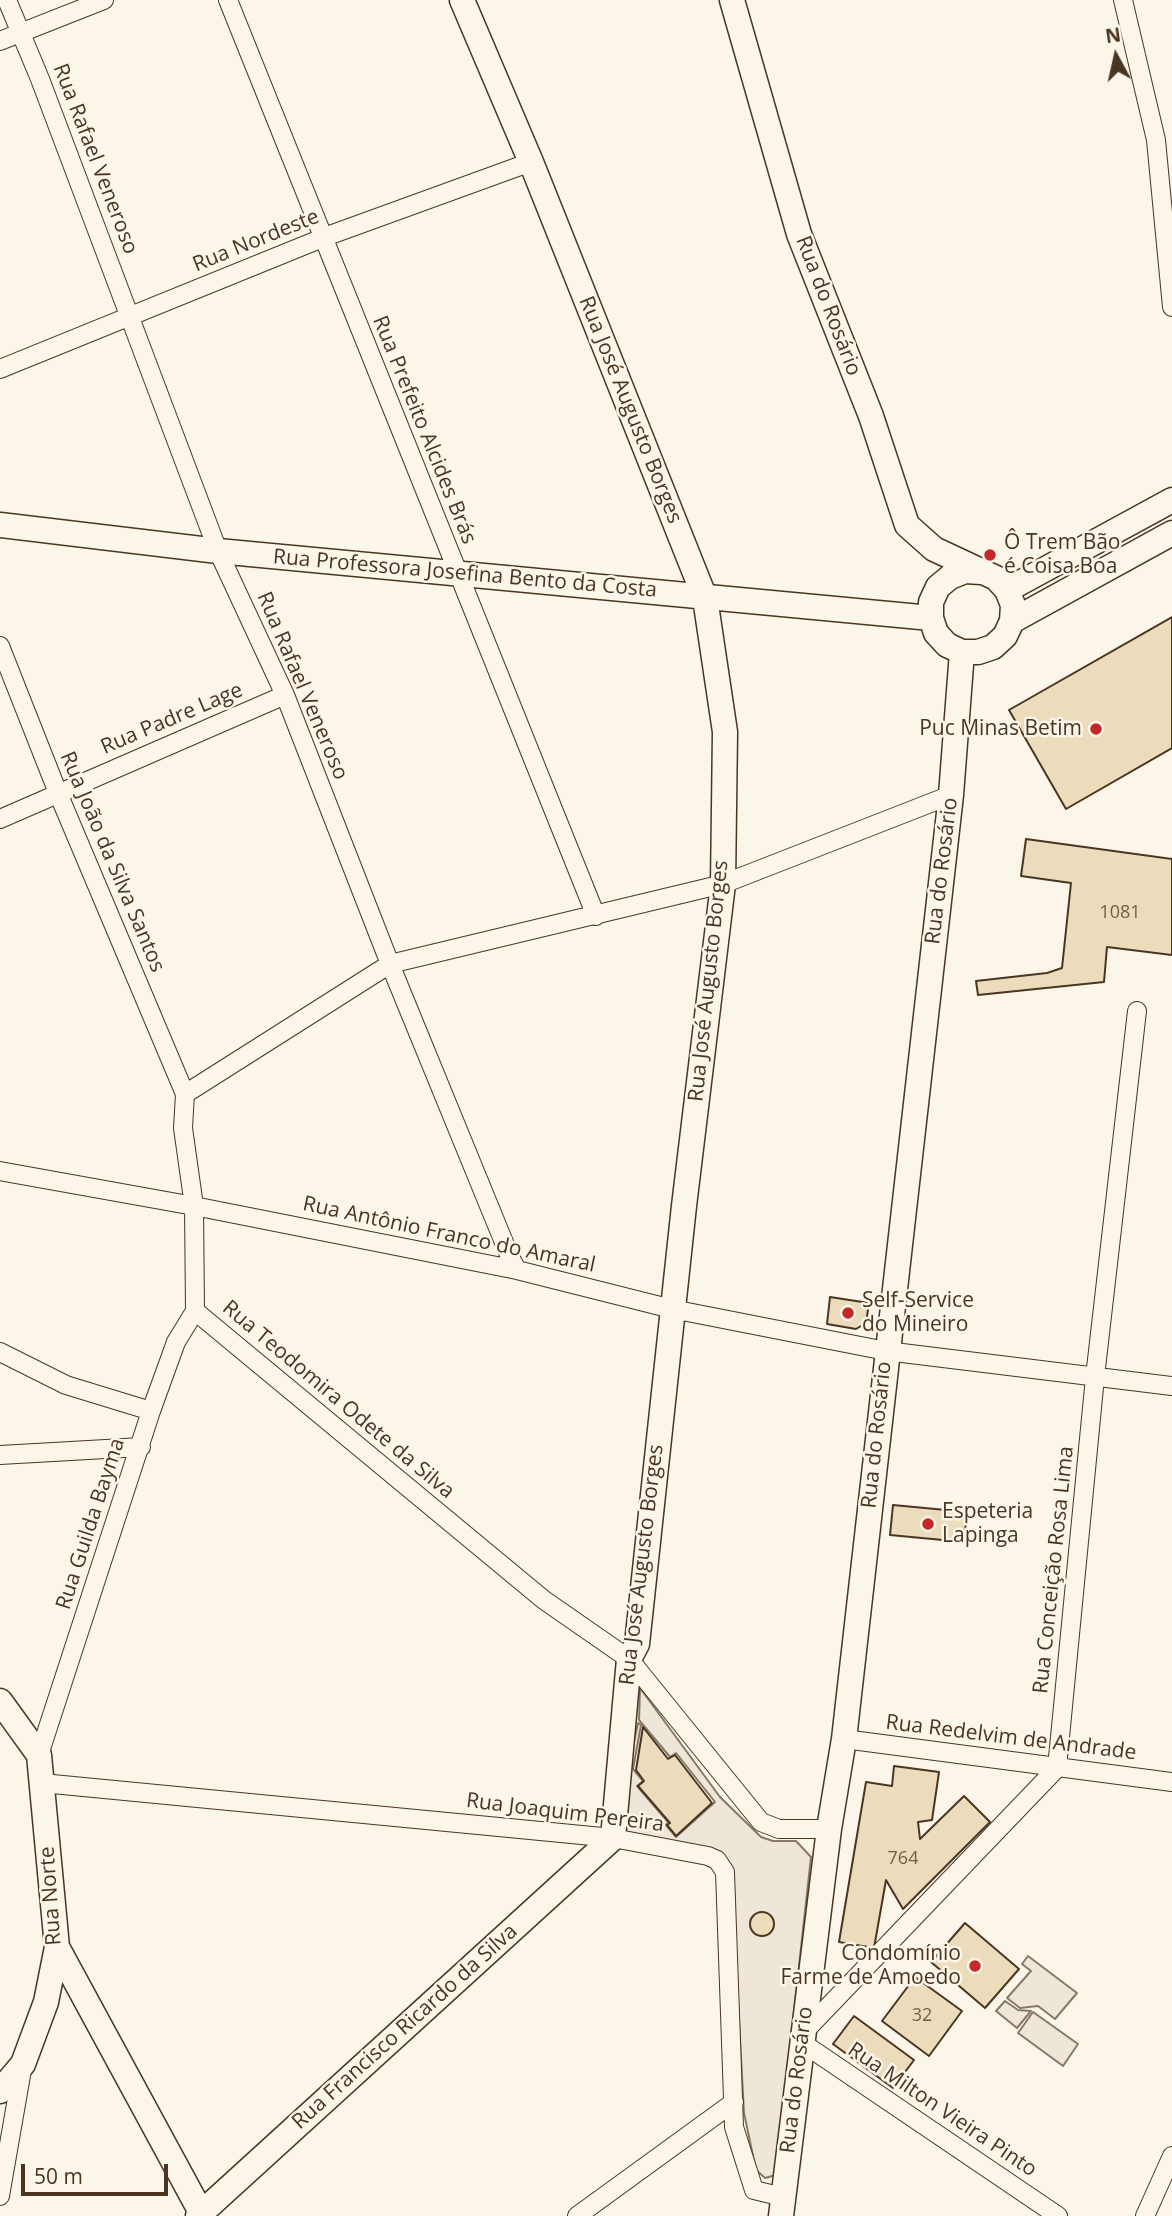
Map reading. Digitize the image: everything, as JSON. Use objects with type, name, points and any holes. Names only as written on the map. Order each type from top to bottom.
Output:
[{"type":"street","name":"Rua Rafael Veneroso","points":[[7,0],[40,79],[218,551],[285,695],[390,964],[517,1270]]},
{"type":"street","points":[[0,41],[104,0]]},
{"type":"street","name":"Rua Prefeito Alcides Brás","points":[[228,0],[596,916]]},
{"type":"street","name":"Rua José Augusto Borges","points":[[462,0],[531,162],[705,598],[725,732],[723,884],[672,1308],[637,1644],[629,1660],[613,1838]]},
{"type":"street","name":"Rua do Rosário","points":[[732,0],[799,234],[870,416],[906,525],[934,550],[981,572]]},
{"type":"street","points":[[1123,0],[1156,140],[1172,307]]},
{"type":"street","name":"Rua Nordeste","points":[[0,369],[322,238],[531,162]]},
{"type":"street","points":[[1007,590],[1172,500]]},
{"type":"street","name":"Rua Professora Josefina Bento da Costa","points":[[0,525],[218,551],[931,618]]},
{"type":"street","points":[[1012,621],[1172,533]]},
{"type":"street","points":[[965,571],[981,572],[996,578],[1007,590],[1013,605],[1012,621],[1005,636],[993,647],[978,652],[962,652],[947,645],[936,634],[931,618],[931,602],[938,587],[950,577],[965,571]]},
{"type":"street","name":"Rua João da Silva Santos","points":[[0,646],[58,793],[185,1094]]},
{"type":"street","name":"Rua do Rosário","points":[[782,2206],[801,2038],[844,1739],[951,795],[962,652]]},
{"type":"street","name":"Rua Padre Lage","points":[[0,819],[285,695]]},
{"type":"street","points":[[185,1094],[390,964],[723,884],[951,795]]},
{"type":"street","name":"Rua Conceição Rosa Lima","points":[[1057,1768],[1095,1377],[1137,1011]]},
{"type":"street","name":"Rua Teodomira Odete da Silva","points":[[185,1094],[183,1128],[194,1206],[195,1311],[544,1600],[629,1660],[761,1822],[779,1829],[829,1829]]},
{"type":"street","name":"Rua Antônio Franco do Amaral","points":[[0,1171],[194,1206],[517,1270],[672,1308],[886,1351],[1172,1386]]},
{"type":"street","name":"Rua Guilda Bayma","points":[[39,1755],[151,1411],[176,1342],[195,1311]]},
{"type":"street","points":[[0,1352],[66,1385],[151,1411]]},
{"type":"street","points":[[0,1455],[141,1447]]},
{"type":"street","name":"Rua Norte","points":[[0,1701],[39,1755],[57,1947],[46,2002],[23,2064],[0,2091]]},
{"type":"street","name":"Rua Redelvim de Andrade","points":[[844,1739],[1172,1782]]},
{"type":"street","points":[[801,2038],[1057,1768]]},
{"type":"street","name":"Rua Joaquim Pereira","points":[[42,1783],[613,1838],[717,1860],[725,1872],[734,2127],[754,2190],[782,2206]]},
{"type":"street","name":"Rua Francisco Ricardo da Silva","points":[[200,2215],[613,1838]]},
{"type":"street","points":[[57,1947],[200,2215]]},
{"type":"street","name":"Rua Milton Vieira Pinto","points":[[801,2038],[1058,2216]]},
{"type":"street","points":[[0,2196],[23,2064]]},
{"type":"street","points":[[577,2216],[734,2102]]},
{"type":"street","points":[[1145,2216],[1172,2156]]},
{"type":"shaded area","points":[[640,1688],[720,1797],[761,1837],[773,1841],[796,1841],[811,1857],[776,2175],[765,2178],[756,2170],[744,2113],[731,1871],[614,1835],[638,1723],[641,1725],[633,1769],[643,1781],[637,1786],[668,1822],[666,1825],[676,1837],[715,1802],[676,1753],[670,1757],[639,1720]]},
{"type":"shaded area","points":[[1028,1956],[1077,1993],[1055,2019],[1038,2006],[1020,2008],[1007,1998],[1031,1971],[1022,1964]]},
{"type":"shaded area","points":[[1005,2001],[1018,2010],[1031,2011],[1017,2028],[996,2011]]},
{"type":"shaded area","points":[[1033,2012],[1078,2044],[1063,2066],[1018,2033]]},
{"type":"building","name":"Puc Minas Betim","points":[[1172,617],[1172,748],[1066,809],[1009,710]]},
{"type":"building","points":[[1026,839],[1172,859],[1172,955],[1107,947],[1104,982],[978,995],[976,981],[1047,973],[1062,968],[1071,883],[1021,876]]},
{"type":"building","name":"Self-Service do Mineiro","points":[[830,1297],[869,1303],[866,1323],[856,1329],[827,1324]]},
{"type":"building","name":"Espeteria Lapinga","points":[[893,1505],[967,1512],[964,1542],[890,1535]]},
{"type":"building","points":[[643,1727],[668,1759],[675,1755],[712,1803],[676,1836],[667,1825],[670,1823],[638,1786],[644,1781],[636,1770]]},
{"type":"building","points":[[894,1766],[939,1772],[932,1820],[918,1822],[920,1839],[964,1796],[990,1822],[903,1909],[886,1880],[874,1948],[839,1942],[866,1782],[892,1786]]},
{"type":"building","points":[[762,1912],[771,1915],[774,1924],[771,1933],[762,1936],[753,1933],[750,1924],[753,1915]]},
{"type":"building","name":"Condomínio Farme de Amoedo","points":[[965,1923],[1019,1969],[985,2008],[931,1962]]},
{"type":"building","points":[[915,1977],[962,2011],[929,2056],[882,2021]]},
{"type":"building","points":[[854,2016],[914,2060],[893,2088],[833,2044]]},
{"type":"place","name":"Ô Trem Bão é Coisa Boa","points":[[990,555]]},
{"type":"place","name":"Puc Minas Betim","points":[[1096,729]]},
{"type":"place","name":"Self-Service do Mineiro","points":[[848,1313]]},
{"type":"place","name":"Espeteria Lapinga","points":[[928,1524]]},
{"type":"place","name":"Condomínio Farme de Amoedo","points":[[975,1966]]}]
